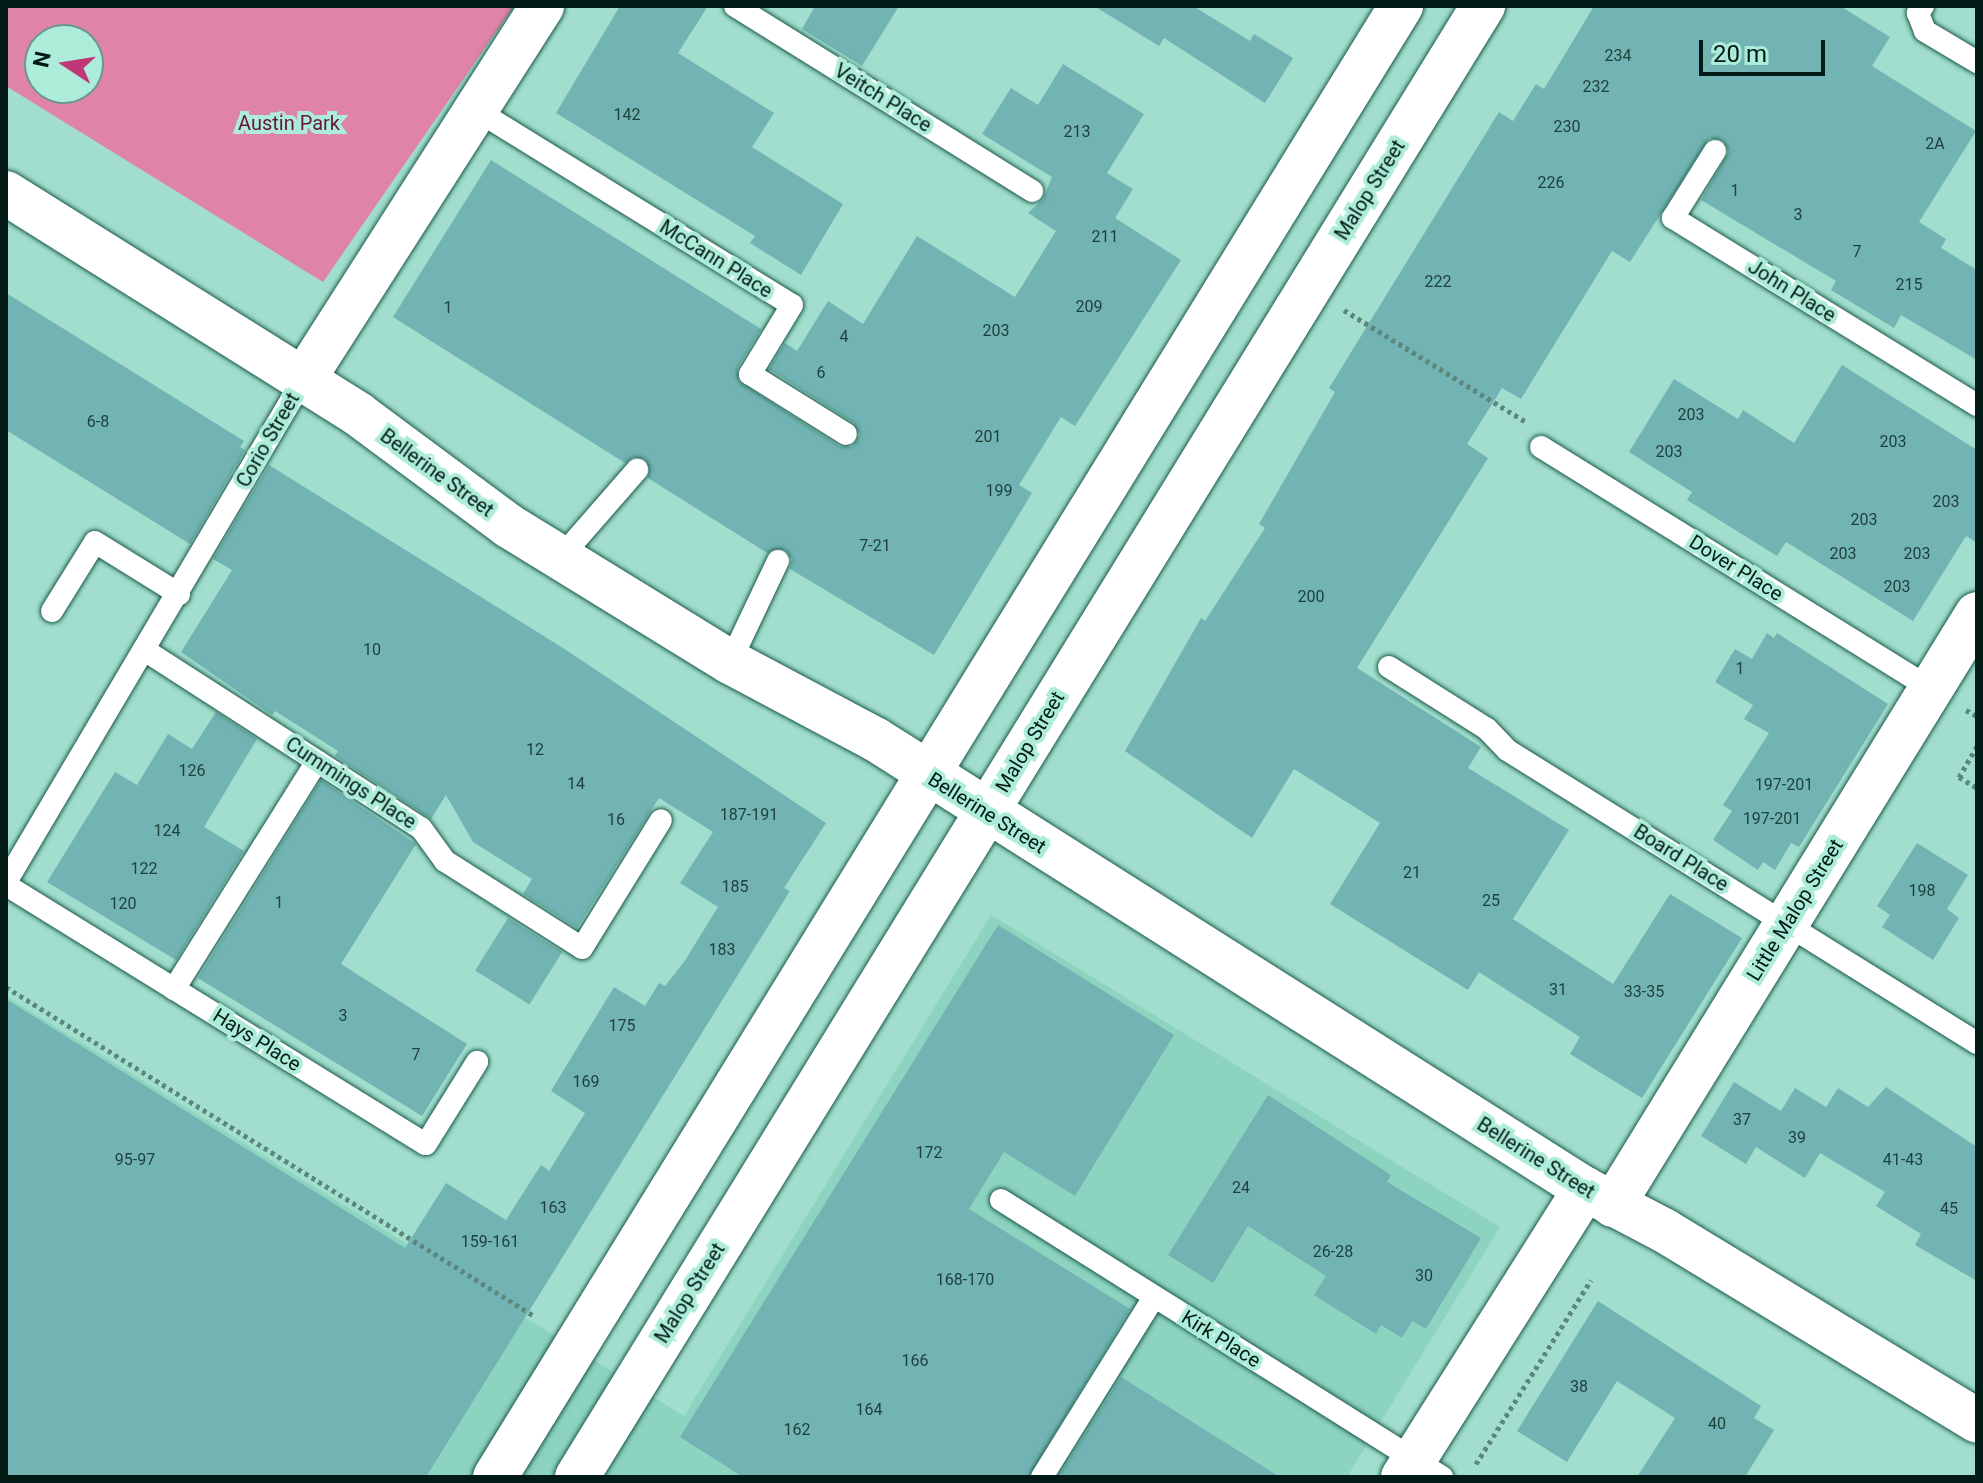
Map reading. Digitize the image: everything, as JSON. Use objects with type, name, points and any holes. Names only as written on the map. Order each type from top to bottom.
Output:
[{"type":"street","name":"Corio Street","points":[[303,380],[542,6]]},
{"type":"street","points":[[495,1477],[1401,6]]},
{"type":"street","name":"Malop Street","points":[[577,1477],[1483,6]]},
{"type":"street","name":"Bellerine Street","points":[[6,193],[303,380],[561,557],[730,662],[875,739],[926,776],[1599,1197],[1665,1231],[1977,1421]]},
{"type":"street","points":[[1258,238],[1313,283]]},
{"type":"street","name":"Little Malop Street","points":[[1419,1471],[1599,1197],[1786,925],[1977,614]]},
{"type":"lane","name":"Veitch Place","points":[[735,6],[1032,191]]},
{"type":"lane","points":[[1923,6],[1918,13],[1925,31],[1977,62]]},
{"type":"lane","name":"McCann Place","points":[[476,110],[792,305],[750,374],[846,434]]},
{"type":"lane","name":"John Place","points":[[1715,151],[1673,218],[1977,405]]},
{"type":"lane","name":"Corio Street","points":[[6,883],[146,651],[303,380]]},
{"type":"lane","name":"Dover Place","points":[[1541,447],[1931,689]]},
{"type":"lane","points":[[561,557],[637,470]]},
{"type":"lane","points":[[52,611],[95,542],[179,594]]},
{"type":"lane","points":[[730,662],[778,561]]},
{"type":"lane","name":"Cummings Place","points":[[146,651],[421,828],[445,861],[582,948],[661,820]]},
{"type":"lane","name":"Board Place","points":[[1389,667],[1487,729],[1507,750],[1977,1043]]},
{"type":"lane","points":[[174,989],[317,761]]},
{"type":"lane","name":"Hays Place","points":[[6,883],[426,1144],[477,1062]]},
{"type":"lane","name":"Kirk Place","points":[[1001,1200],[1419,1471]]},
{"type":"lane","points":[[1042,1477],[1154,1297]]},
{"type":"path","points":[[1313,283],[1524,419],[1541,447]]},
{"type":"path","points":[[1977,746],[1959,777],[1977,788]]},
{"type":"path","points":[[6,987],[536,1317]]},
{"type":"path","points":[[1476,1464],[1591,1280]]},
{"type":"shaded area","points":[[991,915],[1500,1227],[1347,1477],[6,1477],[6,996],[684,1416]]},
{"type":"green space","name":"Austin Park","points":[[6,6],[514,6],[323,282],[35,104],[104,104],[104,24],[24,24],[24,97],[6,86]]},
{"type":"building","points":[[620,6],[708,6],[678,53],[774,113],[752,147],[843,204],[801,275],[750,243],[755,236],[556,113]]},
{"type":"building","points":[[815,6],[899,6],[862,66],[802,29]]},
{"type":"building","points":[[1094,6],[1193,6],[1250,41],[1254,34],[1293,58],[1265,103],[1164,38],[1159,46]]},
{"type":"building","points":[[1594,6],[1840,6],[1890,37],[1872,66],[1976,131],[1919,222],[1946,239],[1941,248],[1977,270],[1977,360],[1901,315],[1894,328],[1831,290],[1836,281],[1701,200],[1729,152],[1723,140],[1709,138],[1630,262],[1612,251],[1521,399],[1502,388],[1467,444],[1488,458],[1357,668],[1481,747],[1468,768],[1569,830],[1513,919],[1613,984],[1670,894],[1742,938],[1642,1098],[1570,1054],[1580,1037],[1479,972],[1468,990],[1330,904],[1380,823],[1294,769],[1252,838],[1125,751],[1201,618],[1205,621],[1265,528],[1259,524],[1335,392],[1329,388],[1499,112],[1513,121],[1536,84],[1544,89]]},
{"type":"building","points":[[1063,64],[1144,114],[1107,173],[1133,189],[1115,218],[1181,260],[1075,426],[1061,417],[1019,485],[1032,493],[934,655],[790,569],[792,559],[785,549],[767,553],[648,478],[646,459],[633,457],[625,463],[393,317],[491,160],[761,329],[738,367],[738,381],[839,446],[852,447],[860,435],[854,423],[769,369],[785,343],[797,351],[828,301],[863,324],[917,236],[1015,297],[1056,231],[1028,213],[1043,199],[1052,177],[982,134],[1011,88],[1038,105]]},
{"type":"building","points":[[6,293],[244,441],[240,447],[245,450],[190,544],[6,430]]},
{"type":"building","points":[[1842,365],[1977,450],[1977,543],[1966,536],[1913,621],[1786,542],[1777,556],[1687,500],[1692,492],[1629,452],[1674,379],[1738,419],[1743,410],[1794,443]]},
{"type":"building","points":[[269,465],[563,648],[826,823],[784,888],[790,891],[426,1477],[6,1477],[6,999],[405,1248],[446,1183],[506,1220],[541,1165],[549,1171],[585,1113],[551,1091],[614,987],[645,1006],[659,983],[665,986],[684,962],[718,907],[680,883],[713,832],[659,798],[577,928],[523,894],[532,879],[473,842],[446,795],[431,819],[335,756],[338,751],[275,711],[272,715],[181,652],[232,570],[213,559]]},
{"type":"building","points":[[1767,633],[1774,638],[1777,633],[1888,704],[1799,847],[1791,843],[1775,870],[1763,862],[1758,870],[1713,840],[1732,811],[1723,805],[1769,733],[1744,719],[1753,705],[1715,682],[1735,649],[1752,659]]},
{"type":"building","points":[[216,712],[257,739],[204,827],[244,851],[176,960],[47,882],[115,772],[137,785],[168,734],[192,749]]},
{"type":"building","points":[[321,780],[416,844],[341,964],[467,1044],[422,1116],[198,978]]},
{"type":"building","points":[[1917,843],[1968,875],[1947,909],[1959,918],[1933,960],[1882,927],[1890,915],[1877,906]]},
{"type":"building","points":[[508,918],[562,952],[529,1004],[475,971]]},
{"type":"building","points":[[998,925],[1174,1035],[1075,1196],[1004,1152],[969,1209],[1130,1309],[1028,1477],[743,1477],[680,1437]]},
{"type":"building","points":[[1734,1082],[1781,1111],[1795,1088],[1826,1107],[1838,1088],[1868,1107],[1886,1087],[1977,1147],[1977,1281],[1915,1245],[1921,1234],[1876,1206],[1885,1192],[1820,1153],[1805,1178],[1756,1147],[1746,1164],[1701,1136]]},
{"type":"building","points":[[1268,1095],[1391,1175],[1387,1182],[1481,1238],[1426,1329],[1412,1321],[1402,1338],[1381,1325],[1376,1334],[1314,1295],[1326,1276],[1248,1226],[1213,1283],[1168,1255]]},
{"type":"building","points":[[1598,1301],[1761,1406],[1754,1418],[1774,1430],[1745,1477],[1637,1477],[1675,1418],[1617,1381],[1567,1462],[1517,1431]]},
{"type":"building","points":[[1121,1377],[1280,1477],[1058,1477]]}]
